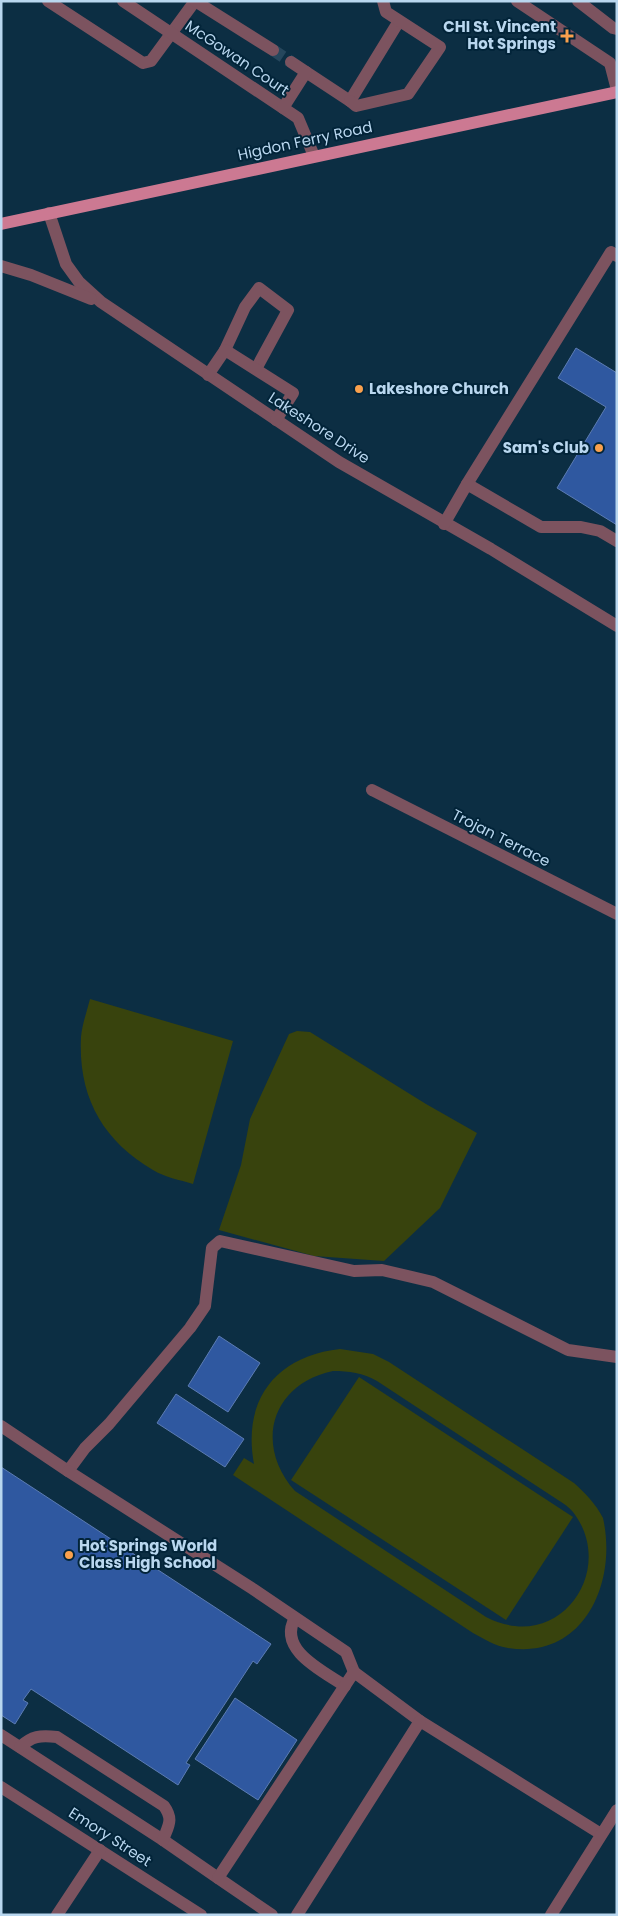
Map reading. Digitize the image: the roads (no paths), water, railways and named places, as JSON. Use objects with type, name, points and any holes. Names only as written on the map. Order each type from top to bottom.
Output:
[{"type":"main road","name":"Higdon Ferry Road","points":[[1,224],[617,91]]},
{"type":"street","points":[[48,1],[143,63],[151,61],[195,1],[210,5],[273,50]]},
{"type":"street","name":"McGowan Court","points":[[124,1],[298,118],[314,156]]},
{"type":"street","points":[[292,62],[356,106],[408,94],[440,47],[386,12],[383,1]]},
{"type":"street","points":[[517,1],[610,63],[617,91]]},
{"type":"street","points":[[578,1],[613,28],[617,29]]},
{"type":"street","points":[[350,101],[399,22]]},
{"type":"street","points":[[283,108],[306,72]]},
{"type":"street","name":"Lakeshore Drive","points":[[49,213],[66,264],[79,282],[101,302],[339,462],[444,524],[491,549],[617,626]]},
{"type":"street","points":[[444,524],[611,252],[617,256]]},
{"type":"street","points":[[1,266],[31,274],[101,302]]},
{"type":"street","points":[[208,374],[225,350],[245,307],[260,288],[288,310],[256,369]]},
{"type":"street","points":[[225,350],[293,393],[276,420]]},
{"type":"street","points":[[467,484],[541,527],[582,527],[600,531],[617,541]]},
{"type":"street","name":"Trojan Terrace","points":[[372,790],[617,914]]},
{"type":"street","points":[[68,1471],[84,1448],[109,1424],[190,1328],[205,1306],[212,1248],[220,1241],[354,1271],[382,1270],[433,1282],[568,1350],[617,1357]]},
{"type":"street","points":[[1,1426],[346,1652],[354,1672],[420,1721],[602,1834]]},
{"type":"street","points":[[296,1618],[290,1633],[294,1645],[304,1657],[345,1686]]},
{"type":"street","points":[[218,1878],[354,1672]]},
{"type":"street","points":[[297,1915],[420,1721]]},
{"type":"street","points":[[1,1735],[163,1840],[272,1915]]},
{"type":"street","points":[[20,1747],[29,1739],[45,1736],[57,1737],[164,1806],[169,1814],[170,1823],[163,1840]]},
{"type":"street","name":"Emory Street","points":[[1,1786],[201,1915]]},
{"type":"street","points":[[550,1915],[617,1810]]},
{"type":"street","points":[[57,1915],[100,1850]]},
{"type":"tunnel","points":[[273,50],[291,62]]},
{"type":"place","name":"CHI St. Vincent Hot Springs","points":[[567,36]]},
{"type":"place","name":"Lakeshore Church","points":[[359,389]]},
{"type":"place","name":"Sam's Club","points":[[599,448]]},
{"type":"place","name":"Hot Springs World Class High School","points":[[69,1555]]}]
